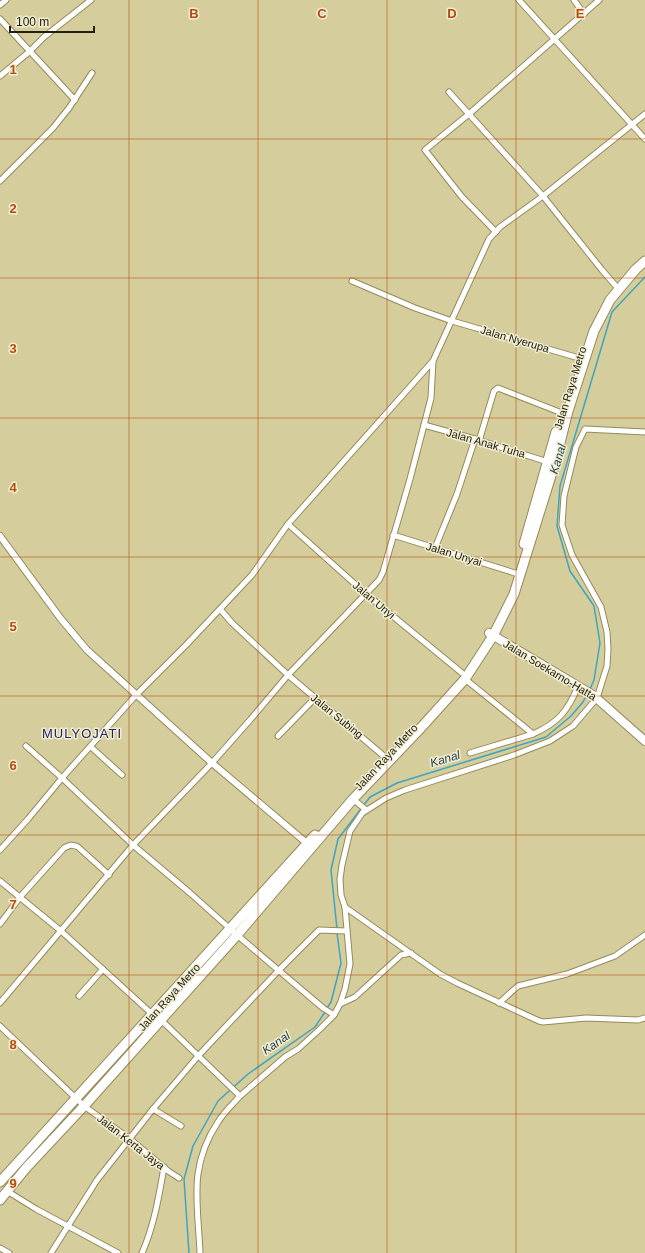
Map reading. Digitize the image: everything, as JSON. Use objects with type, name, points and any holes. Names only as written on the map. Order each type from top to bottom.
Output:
[{"type":"highway","name":"Jalan Raya Metro","points":[[491,635],[510,589],[588,331],[605,298],[615,285],[645,256]]},
{"type":"highway","points":[[0,1200],[26,1168],[161,1020],[234,932],[310,846],[418,731],[464,676],[506,613],[521,575],[555,463],[568,411],[594,331],[610,300],[636,269],[645,261]]},
{"type":"highway","name":"Jalan Raya Metro","points":[[310,846],[385,757],[464,676]]},
{"type":"highway","name":"Jalan Raya Metro","points":[[0,1182],[152,1014],[234,932]]},
{"type":"main road","name":"Jalan Soekarno-Hatta","points":[[491,635],[595,697],[645,741]]},
{"type":"street","points":[[0,5],[6,0]]},
{"type":"street","points":[[0,76],[29,52],[44,37],[91,0]]},
{"type":"street","points":[[519,0],[645,139]]},
{"type":"street","points":[[574,0],[584,14]]},
{"type":"street","points":[[496,232],[462,197],[425,150],[555,40],[599,0]]},
{"type":"street","points":[[0,19],[75,100]]},
{"type":"street","points":[[0,180],[53,128],[75,100],[92,73]]},
{"type":"street","points":[[449,92],[543,196],[615,285]]},
{"type":"street","points":[[0,850],[28,820],[62,778],[136,695],[252,574],[288,524],[434,361],[489,239],[645,114]]},
{"type":"street","name":"Jalan Nyerupa","points":[[352,281],[415,308],[579,358]]},
{"type":"street","points":[[0,1003],[133,845],[212,763],[288,675],[382,576],[410,479],[431,398],[434,361]]},
{"type":"street","points":[[435,548],[457,494],[494,391],[498,388],[562,413]]},
{"type":"street","name":"Jalan Anak Tuha","points":[[424,425],[548,462]]},
{"type":"street","points":[[200,1253],[196,1187],[200,1163],[206,1144],[218,1121],[239,1095],[298,1049],[340,1004],[345,989],[350,964],[345,907],[341,895],[340,879],[344,853],[350,831],[364,810],[405,790],[514,755],[550,741],[573,726],[595,697],[607,666],[607,632],[601,607],[572,554],[562,525],[564,496],[576,447],[585,429],[645,432]]},
{"type":"street","name":"Jalan Unyi","points":[[288,524],[366,594],[533,734]]},
{"type":"street","name":"Jalan Unyai","points":[[393,535],[515,573]]},
{"type":"street","points":[[0,536],[64,623],[87,650],[212,763],[310,846]]},
{"type":"street","name":"Jalan Subing","points":[[220,609],[232,623],[288,675],[385,757]]},
{"type":"street","points":[[470,753],[533,734],[550,725],[563,713],[580,687]]},
{"type":"street","points":[[278,736],[315,698]]},
{"type":"street","points":[[26,746],[133,845],[323,1008],[332,1014]]},
{"type":"street","points":[[91,747],[122,775]]},
{"type":"street","points":[[354,800],[364,810]]},
{"type":"street","points":[[0,924],[20,897],[64,848],[69,845],[78,847],[109,875]]},
{"type":"street","points":[[0,881],[61,931],[152,1014]]},
{"type":"street","points":[[345,907],[440,974],[499,1003],[543,1022],[586,1018],[638,1020],[645,1018]]},
{"type":"street","points":[[51,1253],[97,1180],[199,1055],[320,929],[346,931]]},
{"type":"street","points":[[499,1003],[518,986],[567,974],[621,954],[645,935]]},
{"type":"street","points":[[340,1004],[355,997],[401,955],[411,953]]},
{"type":"street","points":[[80,996],[103,970]]},
{"type":"street","points":[[161,1020],[239,1095]]},
{"type":"street","name":"Jalan Kerta Jaya","points":[[0,1026],[84,1106],[130,1139],[179,1178]]},
{"type":"street","points":[[154,1109],[181,1126]]},
{"type":"street","points":[[142,1253],[156,1211],[164,1167]]},
{"type":"street","points":[[7,1191],[36,1209],[118,1253]]},
{"type":"street","points":[[0,1248],[9,1253]]},
{"type":"waterway","name":"Kanal","points":[[590,689],[594,680],[600,643],[594,606],[570,571],[557,526],[560,486],[612,312],[645,277]]},
{"type":"waterway","name":"Kanal","points":[[337,929],[331,870],[338,839],[370,797],[397,783],[546,737],[571,716],[583,702],[587,694]]},
{"type":"waterway","name":"Kanal","points":[[327,1008],[331,1002],[341,963],[337,933]]},
{"type":"waterway","name":"Kanal","points":[[189,1253],[184,1179],[193,1146],[218,1101],[248,1074],[315,1027],[325,1012]]},
{"type":"district","name":"MULYOJATI","points":[[82,733]]}]
